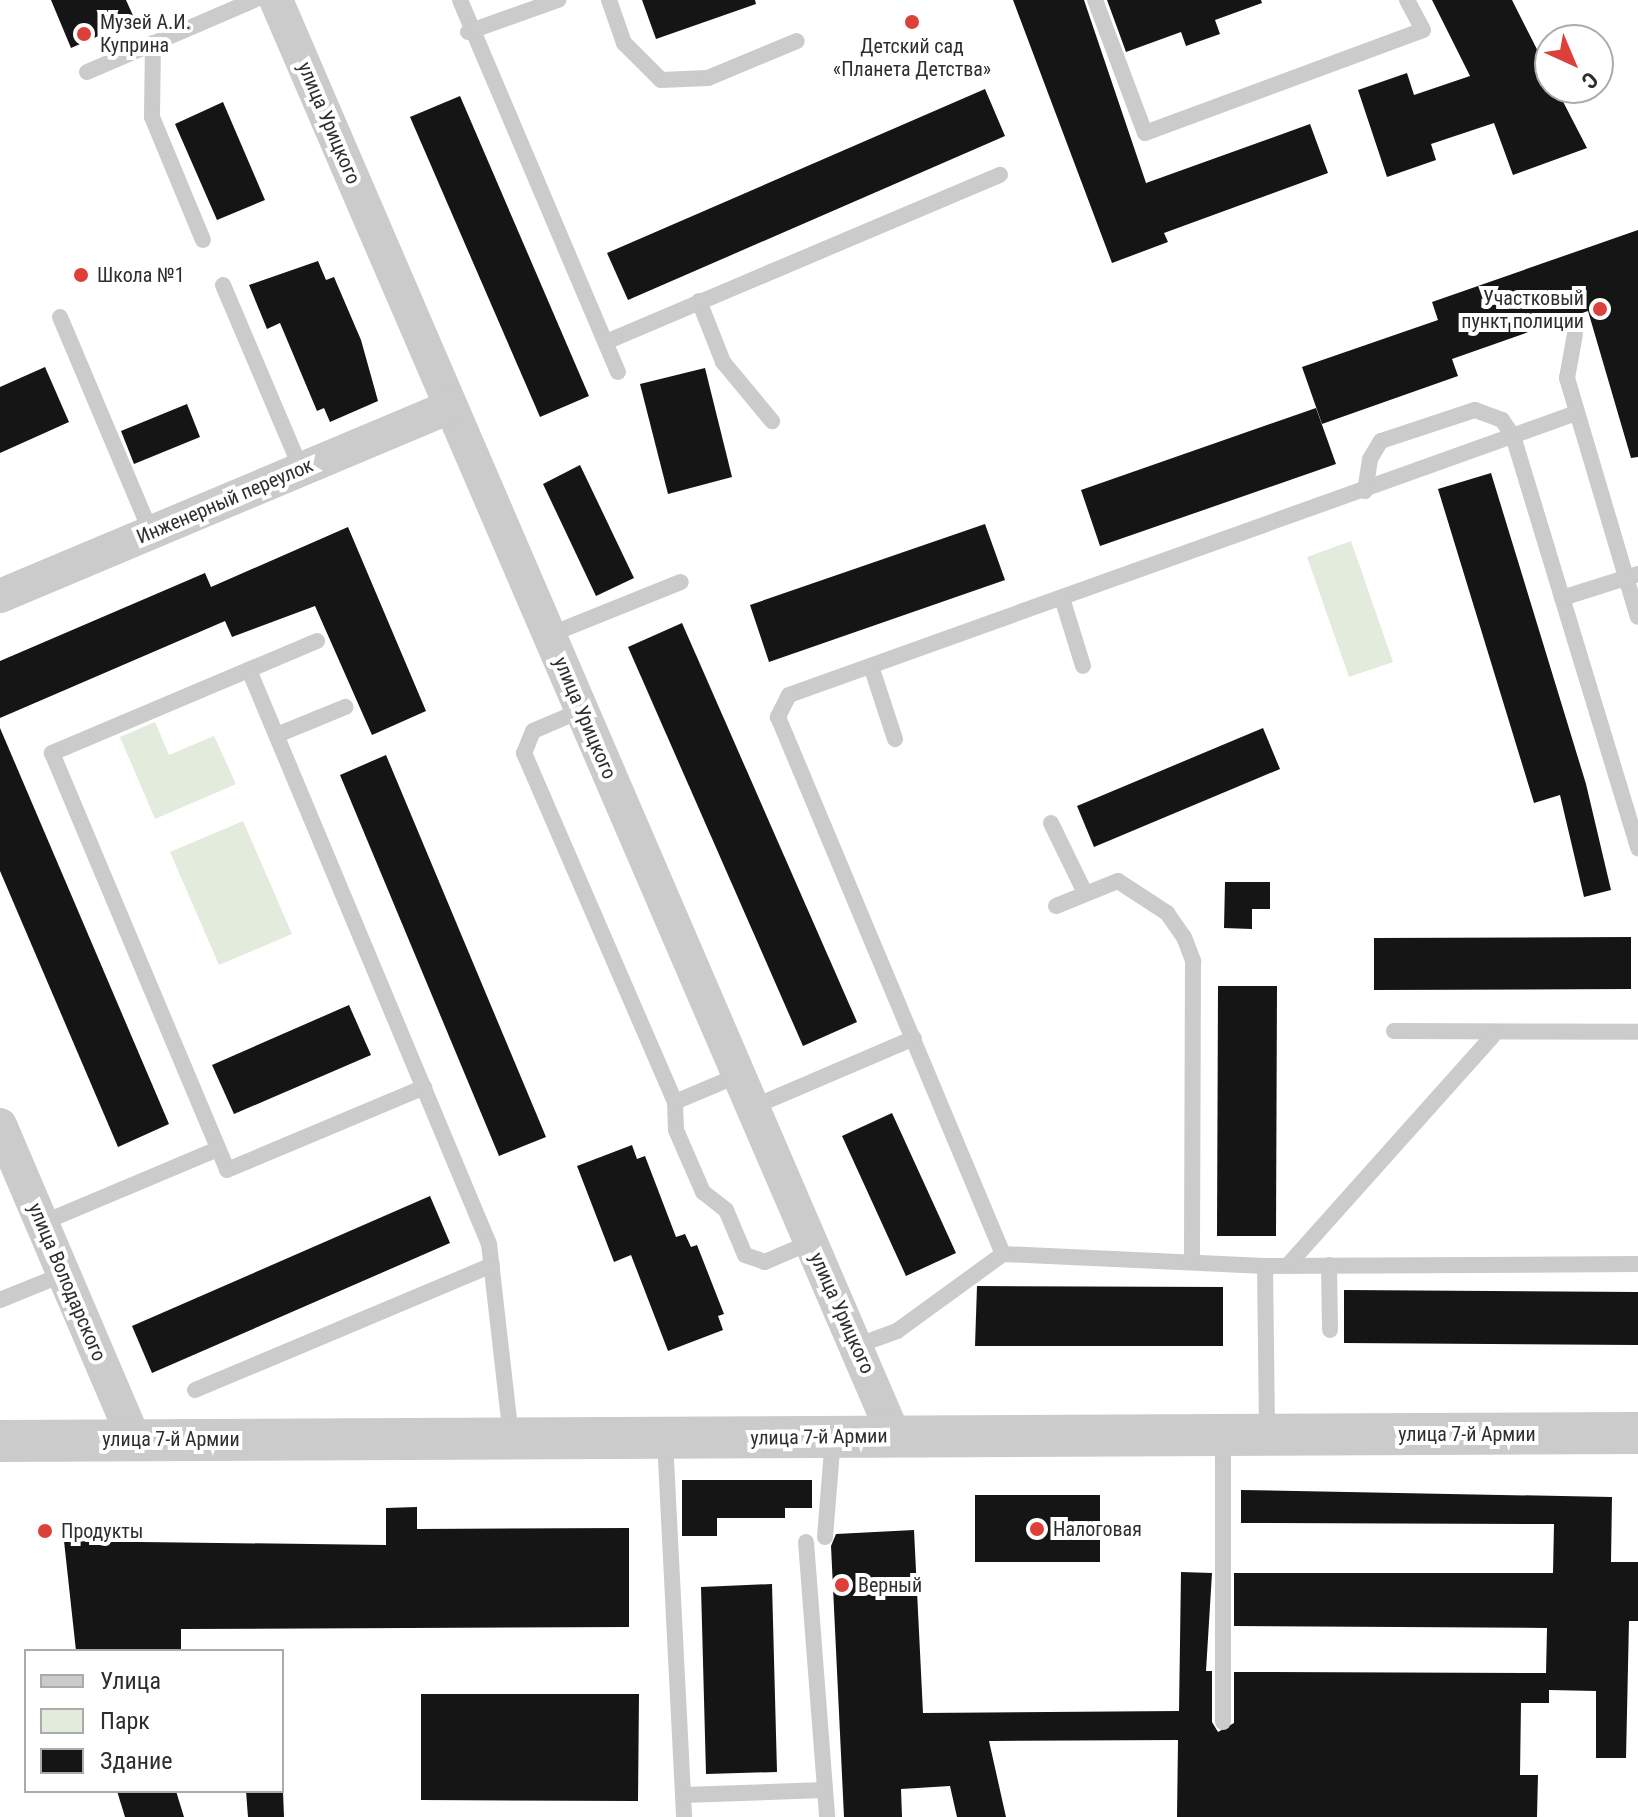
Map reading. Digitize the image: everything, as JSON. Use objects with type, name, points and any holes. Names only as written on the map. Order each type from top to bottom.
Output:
[{"type":"street","name":"улица Урицкого","points":[[276,0],[894,1436]]},
{"type":"street","name":"Инженерный переулок","points":[[0,596],[451,406]]},
{"type":"street","name":"улица Володарского","points":[[2,1132],[134,1439]]},
{"type":"street","name":"улица 7-й Армии","points":[[0,1441],[1638,1433]]},
{"type":"lane","points":[[87,72],[254,0]]},
{"type":"lane","points":[[460,0],[468,32],[618,372]]},
{"type":"lane","points":[[468,32],[558,0]]},
{"type":"lane","points":[[609,0],[624,43],[661,80],[708,78],[797,41]]},
{"type":"lane","points":[[1095,0],[1145,133],[1423,30],[1407,0]]},
{"type":"lane","points":[[153,43],[152,117],[203,240]]},
{"type":"lane","points":[[606,342],[1000,175]]},
{"type":"lane","points":[[223,285],[301,469]]},
{"type":"lane","points":[[699,301],[723,362],[772,421]]},
{"type":"lane","points":[[60,317],[151,532]]},
{"type":"lane","points":[[1575,334],[1567,378],[1576,413],[1632,575],[1638,617]]},
{"type":"lane","points":[[1365,491],[1370,459],[1381,441],[1475,410],[1502,420],[1513,436],[1638,848]]},
{"type":"lane","points":[[1003,1254],[778,717],[789,695],[1576,413]]},
{"type":"lane","points":[[1562,598],[1632,575]]},
{"type":"lane","points":[[549,635],[681,582]]},
{"type":"lane","points":[[1062,598],[1083,666]]},
{"type":"lane","points":[[317,641],[52,753],[227,1170],[424,1087]]},
{"type":"lane","points":[[871,666],[895,739]]},
{"type":"lane","points":[[249,670],[489,1244],[511,1440]]},
{"type":"lane","points":[[277,735],[345,707]]},
{"type":"lane","points":[[582,710],[533,731],[524,753],[675,1102],[676,1130],[703,1192],[726,1210],[745,1255],[765,1262],[811,1242]]},
{"type":"lane","points":[[1051,823],[1084,891]]},
{"type":"lane","points":[[1056,906],[1084,891],[1118,881],[1142,891],[1167,913],[1193,961],[1192,1262]]},
{"type":"lane","points":[[1394,1031],[1493,1036],[1638,1032]]},
{"type":"lane","points":[[1288,1265],[1493,1036]]},
{"type":"lane","points":[[753,1107],[914,1038]]},
{"type":"lane","points":[[675,1102],[739,1075]]},
{"type":"lane","points":[[42,1223],[218,1149]]},
{"type":"lane","points":[[856,1346],[897,1331],[1003,1254],[1265,1266],[1638,1264]]},
{"type":"lane","points":[[195,1390],[492,1265]]},
{"type":"lane","points":[[1329,1265],[1330,1330]]},
{"type":"lane","points":[[1265,1266],[1267,1435]]},
{"type":"lane","points":[[0,1300],[64,1274]]},
{"type":"lane","points":[[1223,1435],[1223,1722]]},
{"type":"lane","points":[[825,1537],[833,1436]]},
{"type":"lane","points":[[665,1438],[684,1817]]},
{"type":"lane","points":[[806,1542],[827,1817]]},
{"type":"lane","points":[[683,1795],[824,1790]]},
{"type":"green space","points":[[1351,541],[1393,662],[1349,677],[1307,557]]},
{"type":"green space","points":[[155,722],[169,755],[214,736],[236,784],[155,819],[120,737]]},
{"type":"green space","points":[[243,821],[292,934],[219,965],[170,852]]},
{"type":"building","name":"Музей А.И. Куприна","points":[[51,0],[126,0],[135,20],[71,48]]},
{"type":"building","points":[[642,0],[755,0],[756,4],[656,39]]},
{"type":"building","points":[[1013,0],[1084,0],[1146,183],[1310,124],[1328,173],[1164,233],[1168,242],[1112,263]]},
{"type":"building","points":[[1107,0],[1261,0],[1262,3],[1215,20],[1220,34],[1186,46],[1181,32],[1126,52]]},
{"type":"building","points":[[1432,0],[1512,0],[1534,43],[1534,104],[1564,104],[1587,148],[1513,175],[1494,123],[1431,144],[1436,160],[1387,177],[1358,90],[1407,73],[1414,95],[1470,76]]},
{"type":"building","points":[[985,89],[1005,136],[628,300],[607,253]]},
{"type":"building","points":[[460,96],[589,396],[540,417],[410,117]]},
{"type":"building","points":[[223,102],[265,200],[217,220],[175,124]]},
{"type":"building","points":[[1638,230],[1638,457],[1631,458],[1588,311],[1452,359],[1458,376],[1322,424],[1302,367],[1438,320],[1432,302]]},
{"type":"building","points":[[318,261],[326,280],[334,277],[361,340],[378,401],[330,422],[324,408],[317,411],[280,323],[267,329],[249,285]]},
{"type":"building","points":[[45,367],[69,422],[0,453],[0,387]]},
{"type":"building","points":[[705,368],[732,477],[668,494],[640,384]]},
{"type":"building","points":[[187,404],[200,437],[134,464],[121,431]]},
{"type":"building","points":[[1316,408],[1336,464],[1100,546],[1081,490]]},
{"type":"building","points":[[580,465],[634,578],[596,596],[543,484]]},
{"type":"building","points":[[1491,473],[1586,784],[1611,890],[1584,897],[1560,795],[1534,803],[1438,489]]},
{"type":"building","points":[[985,524],[1005,580],[769,662],[750,605]]},
{"type":"building","points":[[348,527],[426,711],[372,735],[315,606],[232,637],[225,621],[0,718],[0,661],[205,573],[211,587]]},
{"type":"building","points":[[682,623],[857,1022],[803,1046],[628,647]]},
{"type":"building","points":[[0,728],[169,1124],[118,1147],[0,871]]},
{"type":"building","points":[[1263,728],[1280,769],[1094,847],[1077,806]]},
{"type":"building","points":[[386,755],[546,1137],[499,1156],[340,775]]},
{"type":"building","points":[[1225,882],[1270,882],[1270,909],[1252,909],[1252,929],[1224,928]]},
{"type":"building","points":[[1631,937],[1631,989],[1374,990],[1374,938]]},
{"type":"building","points":[[1218,986],[1277,986],[1276,1236],[1217,1236]]},
{"type":"building","points":[[349,1005],[371,1055],[234,1114],[212,1065]]},
{"type":"building","points":[[892,1113],[956,1253],[906,1276],[842,1136]]},
{"type":"building","points":[[632,1145],[637,1159],[645,1156],[676,1237],[685,1234],[691,1247],[697,1245],[724,1314],[718,1316],[723,1330],[668,1351],[631,1255],[614,1262],[577,1166]]},
{"type":"building","points":[[430,1196],[450,1243],[152,1373],[132,1326]]},
{"type":"building","points":[[977,1286],[1223,1287],[1223,1346],[975,1346]]},
{"type":"building","points":[[1344,1290],[1638,1292],[1638,1345],[1344,1343]]},
{"type":"building","points":[[682,1480],[812,1480],[812,1508],[785,1508],[785,1518],[717,1518],[717,1536],[682,1536]]},
{"type":"building","points":[[1241,1490],[1612,1497],[1611,1562],[1638,1562],[1638,1621],[1629,1621],[1626,1758],[1596,1758],[1596,1691],[1549,1690],[1549,1703],[1521,1703],[1520,1775],[1538,1775],[1537,1817],[1177,1817],[1178,1740],[989,1741],[1006,1817],[957,1817],[950,1786],[901,1789],[902,1817],[844,1817],[831,1546],[836,1534],[914,1530],[923,1713],[1179,1711],[1181,1572],[1212,1573],[1206,1671],[1212,1671],[1212,1722],[1218,1732],[1234,1723],[1234,1672],[1546,1673],[1547,1628],[1234,1626],[1234,1573],[1553,1573],[1554,1524],[1241,1523]]},
{"type":"building","name":"Налоговая","points":[[975,1495],[1100,1495],[1100,1562],[975,1562]]},
{"type":"building","points":[[417,1507],[417,1529],[629,1528],[629,1627],[181,1629],[181,1649],[76,1649],[64,1541],[386,1545],[386,1508]]},
{"type":"building","points":[[772,1584],[777,1772],[706,1774],[701,1587]]},
{"type":"building","points":[[421,1694],[639,1694],[638,1801],[421,1800]]},
{"type":"building","points":[[118,1793],[177,1793],[184,1817],[125,1817]]},
{"type":"building","points":[[246,1793],[283,1793],[284,1817],[248,1817]]},
{"type":"place","name":"Детский сад «Планета Детства»","points":[[912,22]]},
{"type":"place","name":"Музей А.И. Куприна","points":[[84,34]]},
{"type":"place","name":"Школа №1","points":[[81,275]]},
{"type":"place","name":"Участковый пункт полиции","points":[[1600,309]]},
{"type":"place","name":"Налоговая","points":[[1037,1529]]},
{"type":"place","name":"Продукты","points":[[45,1531]]},
{"type":"place","name":"Верный","points":[[842,1585]]}]
